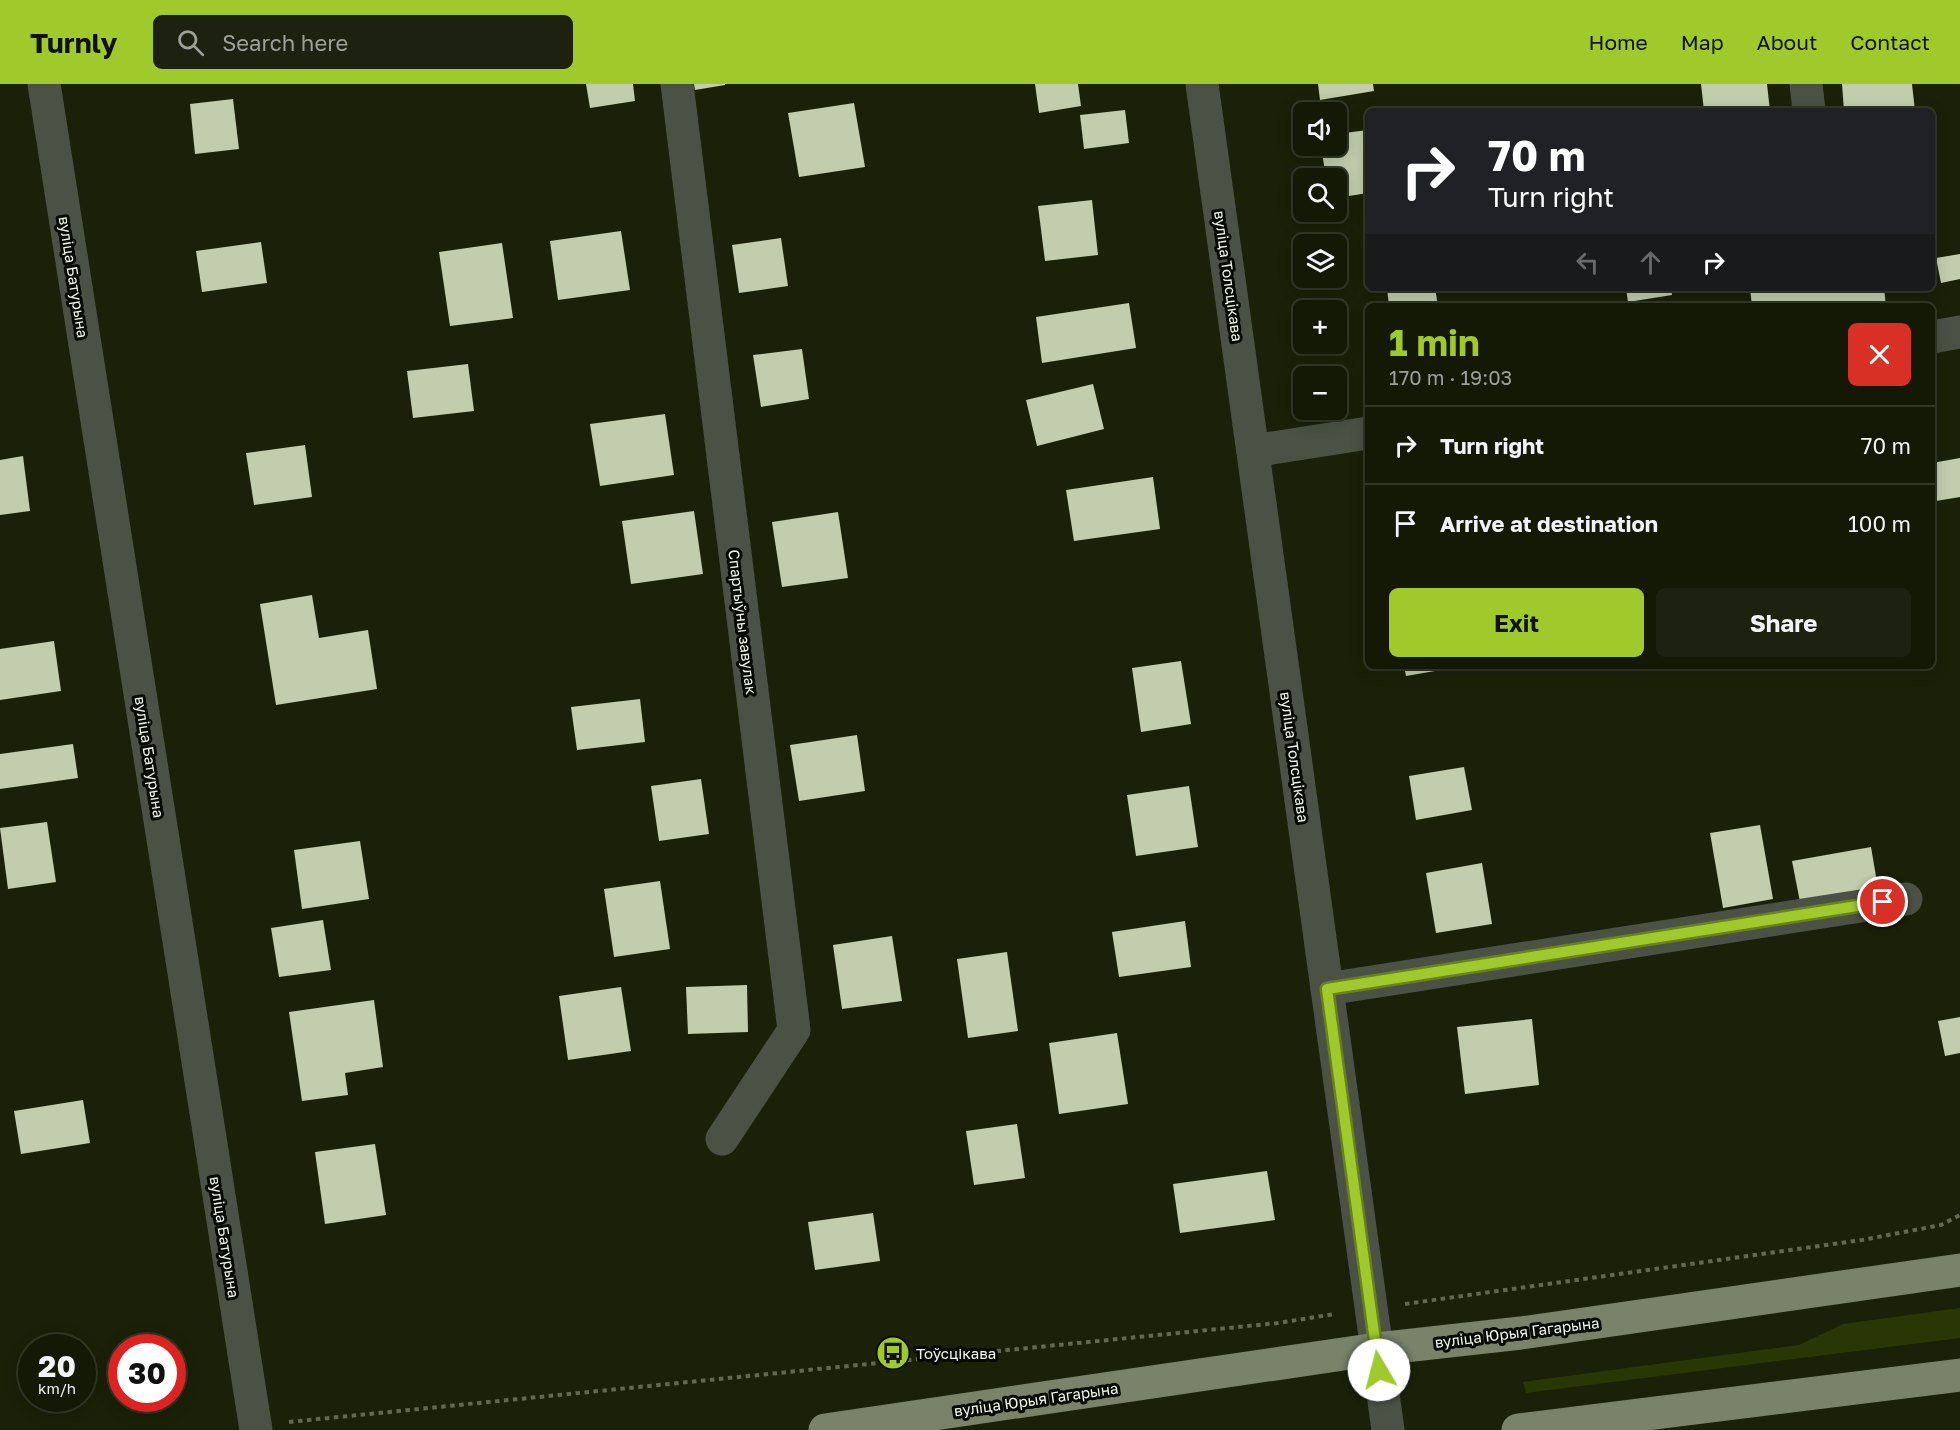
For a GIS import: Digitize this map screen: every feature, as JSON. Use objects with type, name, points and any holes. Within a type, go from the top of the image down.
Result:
[{"type":"main road","name":"вуліца Юрыя Гагарына","points":[[825,1430],[1377,1349],[1521,1333],[1960,1270]]},
{"type":"main road","points":[[1518,1430],[1956,1378]]},
{"type":"street","name":"вуліца Батурына","points":[[44,84],[256,1428]]},
{"type":"street","name":"Спартыўны завулак","points":[[677,84],[794,1030],[722,1139]]},
{"type":"street","name":"вуліца Толсцікава","points":[[1202,84],[1388,1430]]},
{"type":"street","points":[[1806,84],[1809,108]]},
{"type":"street","points":[[1935,336],[1960,332]]},
{"type":"street","points":[[1253,451],[1365,434]]},
{"type":"street","points":[[1327,989],[1906,898]]},
{"type":"path","points":[[256,1428],[1278,1323],[1862,1240],[1941,1225],[1960,1215]]},
{"type":"green space","points":[[1960,1308],[1960,1338],[1526,1393],[1523,1382],[1799,1345],[1843,1324]]},
{"type":"building","points":[[586,84],[633,84],[635,101],[590,108]]},
{"type":"building","points":[[694,84],[725,84],[725,85],[695,90]]},
{"type":"building","points":[[1035,84],[1078,84],[1081,106],[1039,113]]},
{"type":"building","points":[[1318,84],[1373,84],[1374,91],[1320,100]]},
{"type":"building","points":[[1701,84],[1767,84],[1770,108],[1704,108]]},
{"type":"building","points":[[1842,84],[1912,84],[1915,108],[1844,108]]},
{"type":"building","points":[[233,99],[239,149],[195,154],[190,104]]},
{"type":"building","points":[[854,103],[865,167],[799,177],[788,113]]},
{"type":"building","points":[[1125,110],[1129,143],[1084,149],[1080,115]]},
{"type":"building","points":[[1365,130],[1365,193],[1347,196],[1347,168],[1324,168],[1323,156],[1347,156],[1347,133]]},
{"type":"building","points":[[1092,200],[1098,255],[1045,261],[1038,206]]},
{"type":"building","points":[[621,231],[630,290],[558,300],[550,241]]},
{"type":"building","points":[[781,238],[788,286],[739,293],[732,245]]},
{"type":"building","points":[[261,242],[267,283],[202,292],[196,251]]},
{"type":"building","points":[[502,243],[513,318],[450,326],[439,252]]},
{"type":"building","points":[[1960,254],[1960,279],[1941,283],[1936,258]]},
{"type":"building","points":[[1387,291],[1436,291],[1438,303],[1389,303]]},
{"type":"building","points":[[1626,291],[1671,291],[1672,295],[1628,302]]},
{"type":"building","points":[[1750,291],[1884,291],[1886,303],[1752,303]]},
{"type":"building","points":[[1129,303],[1136,348],[1042,363],[1036,317]]},
{"type":"building","points":[[802,349],[809,399],[761,407],[753,355]]},
{"type":"building","points":[[468,364],[474,411],[413,418],[407,371]]},
{"type":"building","points":[[1093,384],[1104,429],[1037,446],[1026,400]]},
{"type":"building","points":[[665,414],[674,475],[600,486],[590,424]]},
{"type":"building","points":[[305,445],[312,497],[254,505],[246,453]]},
{"type":"building","points":[[23,456],[30,511],[0,515],[0,460]]},
{"type":"building","points":[[1960,458],[1960,497],[1936,501],[1935,462]]},
{"type":"building","points":[[1153,477],[1160,529],[1074,541],[1066,490]]},
{"type":"building","points":[[694,511],[703,574],[631,584],[622,521]]},
{"type":"building","points":[[838,512],[848,578],[782,587],[772,522]]},
{"type":"building","points":[[312,595],[319,638],[368,630],[377,689],[276,705],[260,604]]},
{"type":"building","points":[[54,641],[61,691],[0,700],[0,649]]},
{"type":"building","points":[[1181,661],[1191,724],[1141,732],[1132,668]]},
{"type":"building","points":[[1405,669],[1446,669],[1406,676]]},
{"type":"building","points":[[640,699],[645,742],[577,750],[571,707]]},
{"type":"building","points":[[857,735],[865,791],[799,801],[790,745]]},
{"type":"building","points":[[73,744],[78,778],[0,789],[0,754]]},
{"type":"building","points":[[1464,767],[1472,810],[1416,820],[1409,776]]},
{"type":"building","points":[[701,779],[709,834],[659,841],[651,786]]},
{"type":"building","points":[[1189,786],[1198,847],[1136,856],[1127,795]]},
{"type":"building","points":[[47,822],[56,882],[8,889],[0,828]]},
{"type":"building","points":[[1760,825],[1773,899],[1723,908],[1710,833]]},
{"type":"building","points":[[360,841],[369,899],[302,909],[294,850]]},
{"type":"building","points":[[1871,847],[1878,888],[1800,902],[1792,861]]},
{"type":"building","points":[[1482,863],[1492,924],[1436,933],[1426,873]]},
{"type":"building","points":[[660,881],[670,949],[614,957],[604,889]]},
{"type":"building","points":[[323,920],[331,970],[279,977],[271,928]]},
{"type":"building","points":[[1185,921],[1191,967],[1119,977],[1112,932]]},
{"type":"building","points":[[892,936],[902,1001],[842,1009],[833,945]]},
{"type":"building","points":[[1007,952],[1018,1031],[968,1038],[957,959]]},
{"type":"building","points":[[747,985],[748,1032],[688,1034],[686,987]]},
{"type":"building","points":[[621,987],[631,1051],[568,1060],[559,996]]},
{"type":"building","points":[[374,1000],[383,1067],[345,1073],[348,1095],[302,1101],[289,1012]]},
{"type":"building","points":[[1960,1017],[1960,1053],[1945,1056],[1938,1021]]},
{"type":"building","points":[[1532,1019],[1539,1085],[1465,1094],[1457,1027]]},
{"type":"building","points":[[1117,1033],[1128,1104],[1059,1114],[1049,1043]]},
{"type":"building","points":[[83,1100],[90,1143],[21,1154],[14,1111]]},
{"type":"building","points":[[1017,1124],[1025,1178],[974,1185],[966,1131]]},
{"type":"building","points":[[375,1144],[386,1215],[325,1224],[315,1152]]},
{"type":"building","points":[[1267,1171],[1275,1220],[1180,1233],[1173,1184]]},
{"type":"building","points":[[873,1213],[880,1261],[815,1270],[808,1222]]},
{"type":"place","name":"Тоўсцікава","points":[[893,1353]]},
{"type":"route","points":[[1379,1370],[1327,989],[1883,902]]}]
